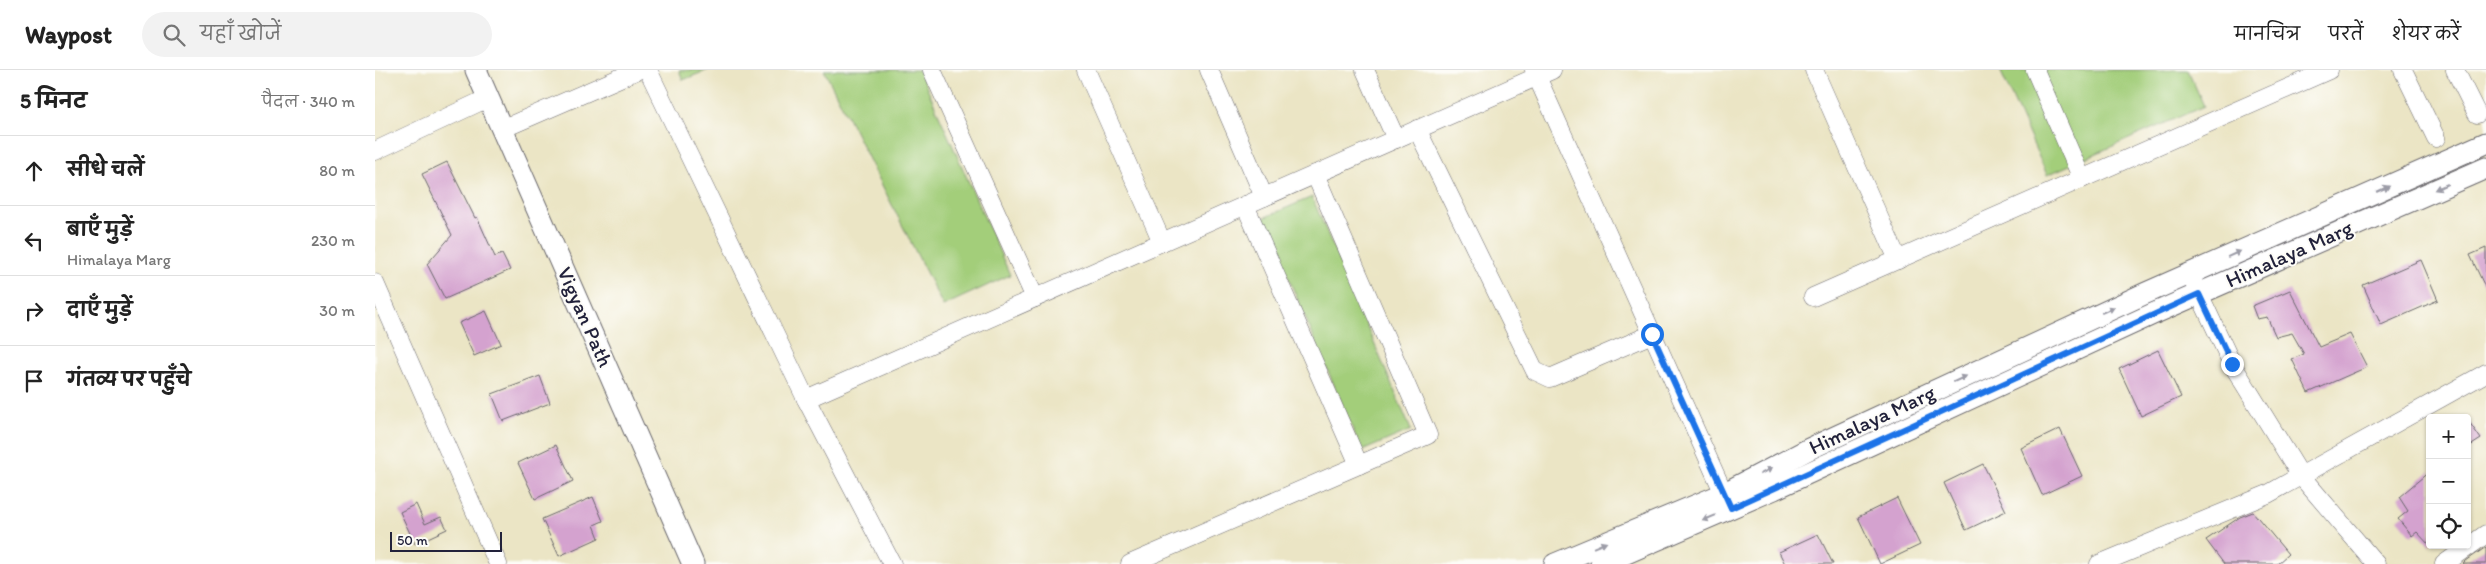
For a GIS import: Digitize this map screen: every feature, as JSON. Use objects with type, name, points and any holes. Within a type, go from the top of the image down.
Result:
[{"type":"main road","name":"Vigyan Path","points":[[476,70],[693,564]]},
{"type":"main road","name":"Himalaya Marg","points":[[1555,564],[1727,501],[1809,449],[2189,274],[2486,143]]},
{"type":"main road","name":"Himalaya Marg","points":[[1601,564],[1727,501],[2486,168]]},
{"type":"street","points":[[502,129],[638,70]]},
{"type":"street","points":[[648,70],[806,399],[892,564]]},
{"type":"street","points":[[932,70],[1035,298]]},
{"type":"street","points":[[1085,70],[1161,242]]},
{"type":"street","points":[[1209,70],[1264,197]]},
{"type":"street","points":[[1365,70],[1396,139]]},
{"type":"street","points":[[1814,70],[1898,260]]},
{"type":"street","points":[[2035,70],[2082,179]]},
{"type":"street","points":[[1813,297],[2327,70]]},
{"type":"street","points":[[2403,70],[2436,138]]},
{"type":"street","points":[[2455,70],[2477,114]]},
{"type":"street","points":[[806,399],[1396,139],[1541,72],[1652,334],[1727,501]]},
{"type":"street","points":[[375,151],[488,98]]},
{"type":"street","points":[[1417,129],[1535,371],[1550,378],[1652,334]]},
{"type":"street","points":[[1130,564],[1428,435],[1315,174]]},
{"type":"street","points":[[1245,205],[1359,465]]},
{"type":"street","points":[[2189,274],[2232,364],[2301,476],[2376,564]]},
{"type":"street","points":[[375,284],[498,564]]},
{"type":"street","points":[[2099,564],[2269,494],[2486,373]]},
{"type":"street","points":[[2444,564],[2486,534]]},
{"type":"green space","points":[[679,70],[708,70],[683,80]]},
{"type":"green space","points":[[824,70],[919,70],[1010,275],[943,306]]},
{"type":"green space","points":[[2000,70],[2188,70],[2204,106],[2047,175]]},
{"type":"green space","points":[[1312,197],[1411,430],[1362,451],[1263,218]]},
{"type":"building","points":[[447,162],[475,218],[477,217],[495,257],[502,254],[510,270],[445,299],[427,264],[452,235],[422,174]]},
{"type":"building","points":[[2486,248],[2486,289],[2470,255]]},
{"type":"building","points":[[2421,260],[2438,300],[2381,325],[2363,285]]},
{"type":"building","points":[[2290,290],[2319,347],[2350,334],[2367,367],[2308,393],[2292,359],[2304,354],[2292,333],[2276,337],[2267,317],[2257,319],[2252,306]]},
{"type":"building","points":[[486,311],[501,344],[474,356],[459,323]]},
{"type":"building","points":[[2158,350],[2181,397],[2141,416],[2119,369]]},
{"type":"building","points":[[540,376],[550,403],[503,421],[492,394]]},
{"type":"building","points":[[2471,425],[2481,439],[2471,445]]},
{"type":"building","points":[[2060,429],[2082,476],[2042,495],[2021,448]]},
{"type":"building","points":[[556,445],[573,481],[535,499],[518,463]]},
{"type":"building","points":[[1983,464],[2006,511],[1966,530],[1944,483]]},
{"type":"building","points":[[2426,474],[2426,542],[2417,532],[2412,536],[2398,519],[2408,511],[2399,497]]},
{"type":"building","points":[[593,497],[603,521],[594,525],[599,538],[559,556],[542,519]]},
{"type":"building","points":[[1897,498],[1920,545],[1880,564],[1858,517]]},
{"type":"building","points":[[416,504],[425,524],[441,517],[447,529],[415,544],[400,512]]},
{"type":"building","points":[[2253,512],[2288,554],[2277,564],[2224,564],[2206,540],[2240,517]]},
{"type":"building","points":[[1818,534],[1833,564],[1785,564],[1779,552]]},
{"type":"building","points":[[2486,547],[2486,564],[2463,564],[2466,561]]},
{"type":"route","points":[[1652,334],[1731,508],[2199,294],[2232,364]]}]
